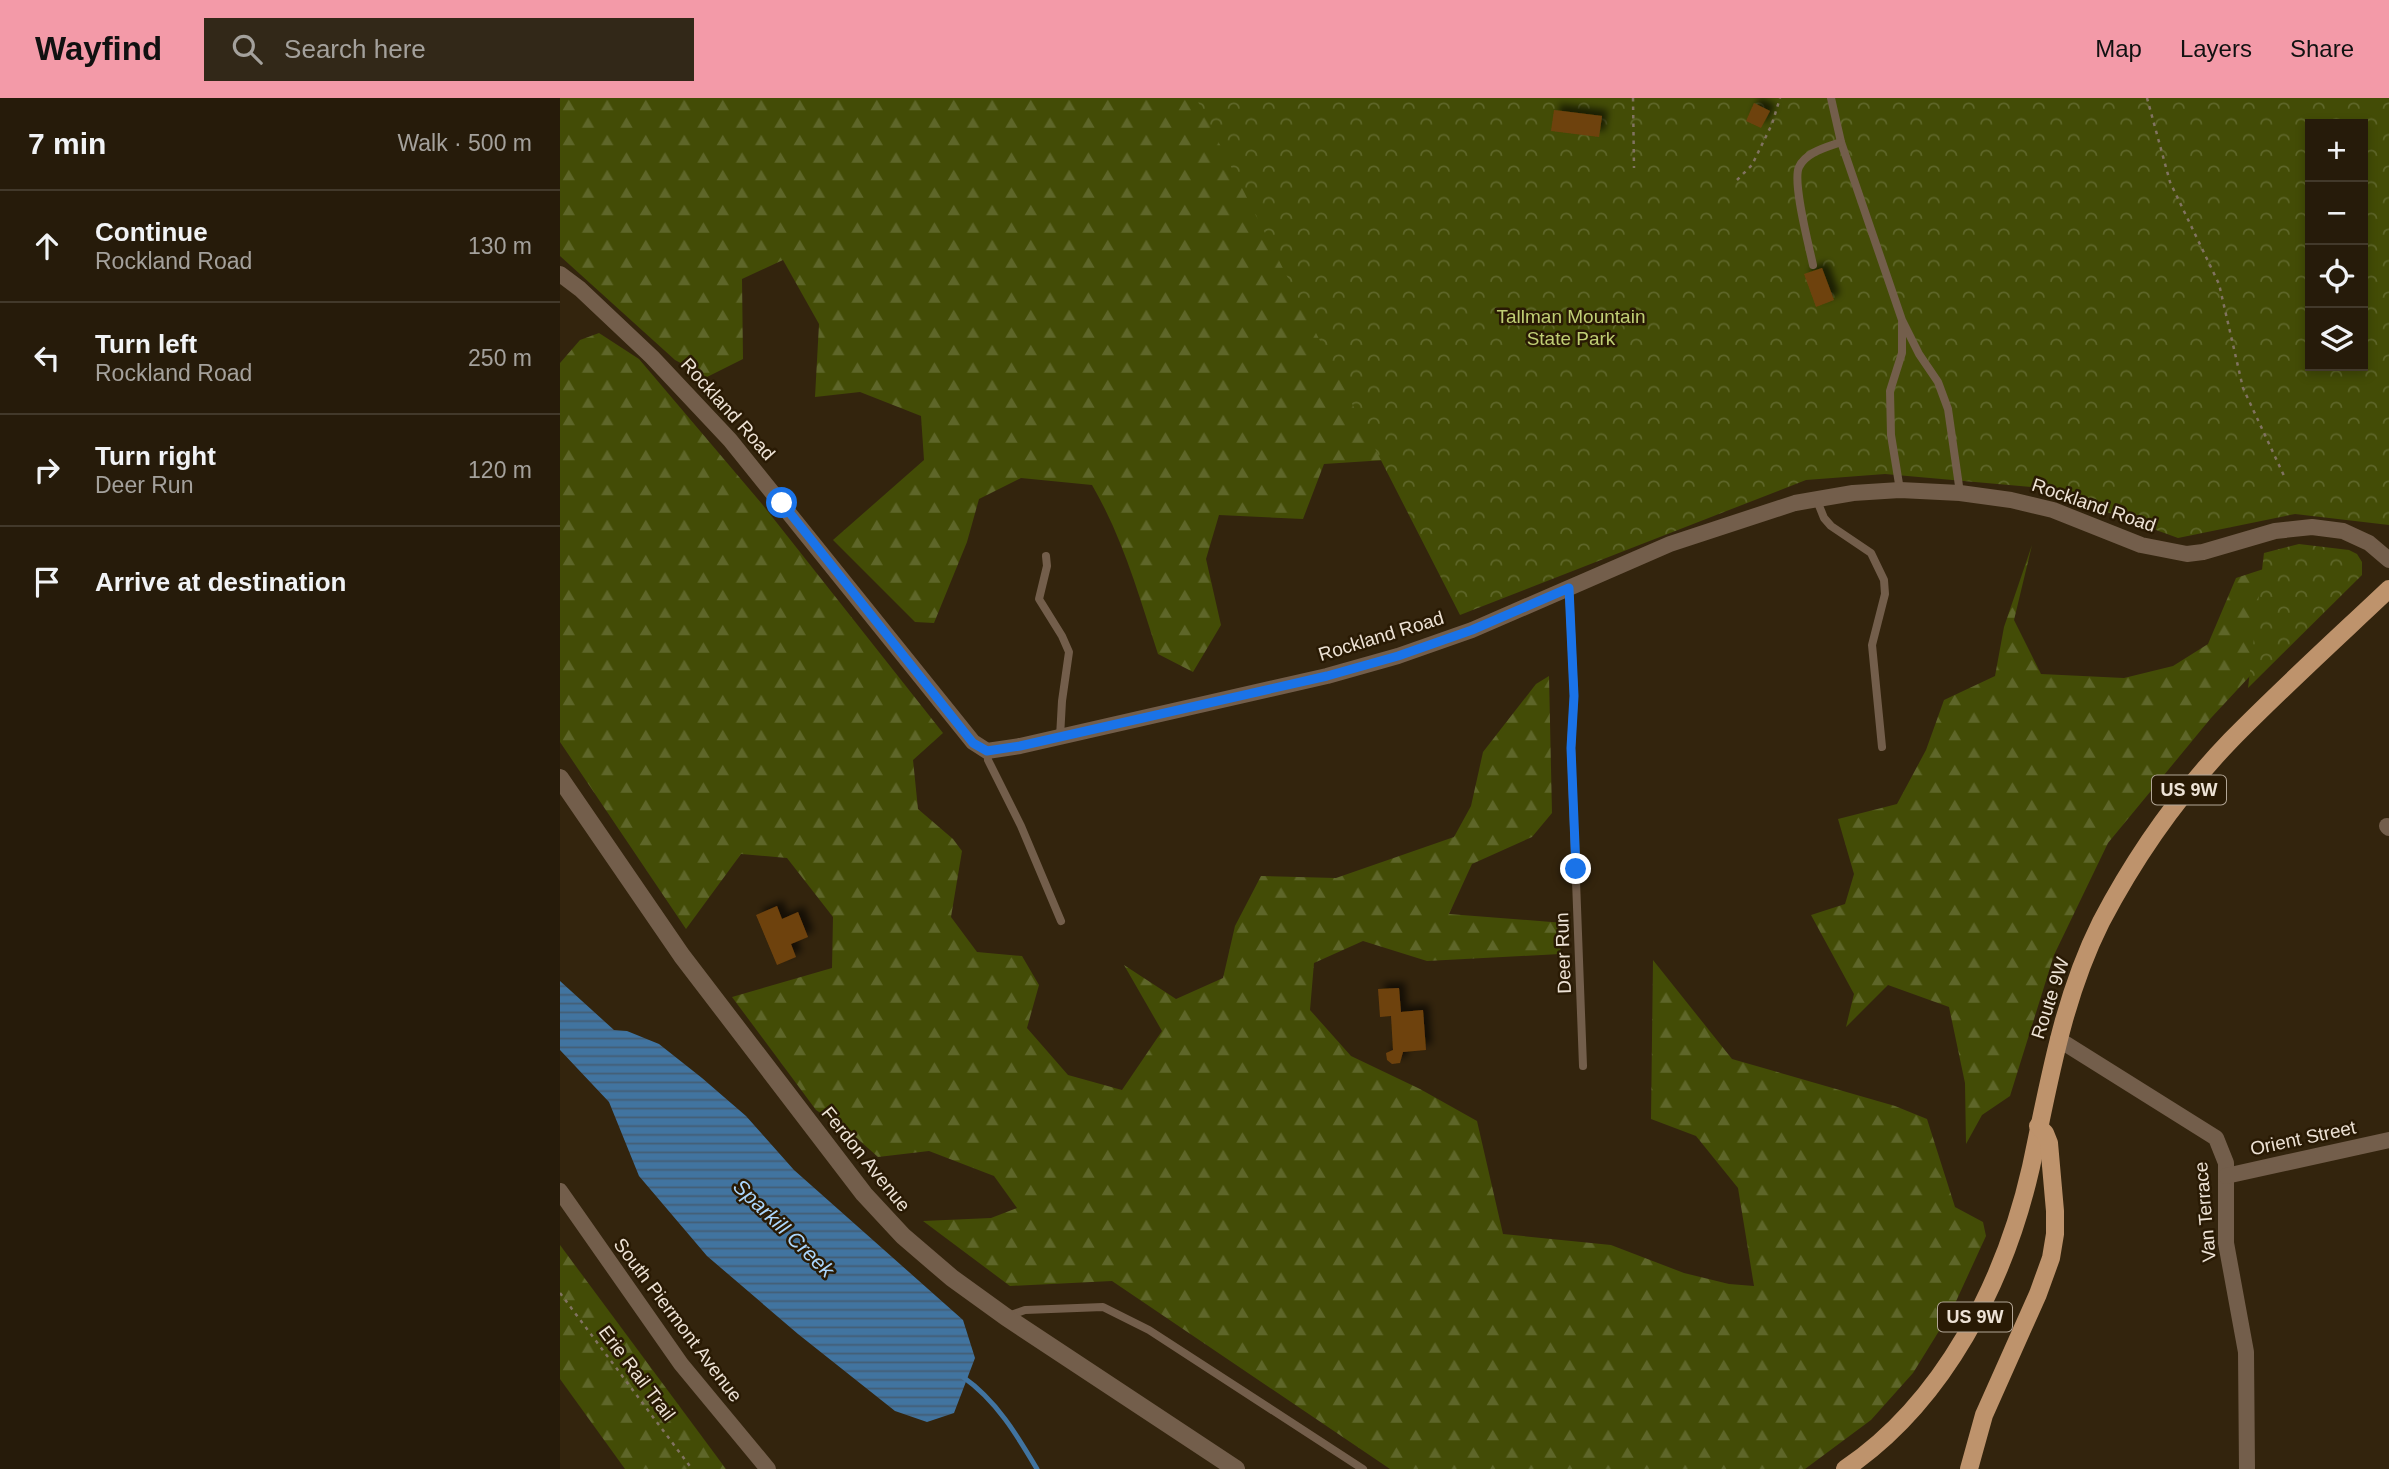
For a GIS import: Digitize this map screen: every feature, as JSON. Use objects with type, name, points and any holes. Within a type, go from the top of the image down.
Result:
[{"type":"main road","name":"Route 9W","points":[[1845,1469],[1881,1441],[1930,1388],[1962,1339],[1992,1283],[2031,1167],[2058,1039],[2076,979],[2097,931],[2133,868],[2169,815],[2230,741],[2389,589]]},
{"type":"main road","points":[[1969,1469],[1984,1415],[2038,1294],[2053,1246],[2055,1211],[2049,1143],[2038,1126]]},
{"type":"street","name":"Rockland Road","points":[[560,274],[580,289],[652,357],[730,440],[973,743],[987,751],[1327,676],[1398,656],[1472,630],[1670,544],[1816,498],[1900,490],[1960,493],[2011,500],[2053,510],[2141,545],[2187,554],[2203,552],[2275,531],[2312,527],[2343,531],[2369,543],[2389,560]]},
{"type":"street","name":"Ferdon Avenue","points":[[560,778],[682,956],[864,1194],[923,1255],[1006,1317],[1236,1469]]},
{"type":"street","name":"Van Terrace","points":[[2058,1039],[2216,1138],[2226,1163],[2226,1243],[2246,1352],[2247,1469]]},
{"type":"street","name":"Orient Street","points":[[2226,1176],[2389,1140]]},
{"type":"street","name":"South Piermont Avenue","points":[[560,1191],[681,1364],[768,1469]]},
{"type":"lane","points":[[1831,98],[1841,142],[1902,320],[1919,354],[1938,382],[1948,409],[1960,493]]},
{"type":"lane","points":[[1813,265],[1797,182],[1799,167],[1810,154],[1841,142]]},
{"type":"lane","points":[[1900,490],[1891,435],[1890,391],[1902,353],[1902,320]]},
{"type":"lane","points":[[1816,498],[1824,518],[1831,526],[1871,553],[1884,580],[1885,594],[1872,645],[1882,747]]},
{"type":"lane","points":[[1046,556],[1047,566],[1039,599],[1069,652],[1060,737]]},
{"type":"lane","name":"Deer Run","points":[[1569,588],[1574,696],[1571,748],[1583,1066]]},
{"type":"lane","points":[[987,751],[988,760],[1021,825],[1061,921]]},
{"type":"lane","points":[[1006,1317],[1034,1309],[1103,1307],[1149,1330],[1363,1469]]},
{"type":"path","points":[[1633,98],[1634,168]]},
{"type":"path","points":[[1737,180],[1752,165],[1772,124],[1780,98]]},
{"type":"path","points":[[2147,98],[2171,182],[2219,284],[2243,388],[2285,478]]},
{"type":"path","name":"Erie Rail Trail","points":[[560,1293],[692,1469]]},
{"type":"green space","points":[[560,98],[1522,98],[1401,459],[1324,464],[1303,519],[1219,515],[1206,559],[1221,625],[1193,672],[1158,654],[1121,546],[1092,485],[1021,478],[979,499],[967,542],[934,623],[915,622],[833,540],[924,460],[921,416],[860,392],[815,397],[819,324],[783,260],[742,279],[743,359],[707,377],[675,360],[560,256]]},
{"type":"green space","name":"Tallman Mountain State Park","points":[[1196,98],[2389,98],[2389,525],[2295,514],[2178,538],[2041,488],[1885,474],[1806,480],[1460,615]]},
{"type":"green space","points":[[599,333],[639,359],[762,504],[943,733],[913,760],[918,809],[953,839],[962,851],[951,917],[977,952],[1022,956],[1039,985],[1027,1028],[1068,1075],[1122,1090],[1162,1031],[1124,965],[1176,999],[1223,978],[1235,926],[1261,876],[1336,878],[1454,837],[1471,806],[1483,752],[1536,684],[1549,676],[1552,813],[1532,837],[1472,864],[1449,914],[1564,923],[1560,954],[1427,961],[1363,941],[1314,963],[1310,1010],[1351,1056],[1420,1089],[1477,1121],[1503,1234],[1611,1245],[1684,1273],[1729,1284],[1754,1286],[1738,1188],[1696,1136],[1651,1119],[1653,960],[1732,1059],[1895,1106],[1927,1119],[1955,1207],[1983,1222],[1986,1236],[1952,1310],[1913,1373],[1871,1420],[1805,1469],[1390,1469],[1112,1281],[1010,1286],[923,1221],[991,1218],[1017,1208],[994,1176],[929,1151],[878,1157],[851,1133],[816,1110],[732,997],[832,968],[833,917],[787,858],[741,854],[686,929],[560,742],[560,363],[580,340]]},
{"type":"green space","points":[[2299,544],[2349,550],[2357,554],[2362,562],[2362,575],[2248,688],[2264,553]]},
{"type":"green space","points":[[2032,545],[2014,620],[2041,674],[2124,678],[2173,666],[2208,644],[2236,578],[2297,558],[2339,580],[2211,718],[2108,843],[2054,955],[2010,1096],[1982,1115],[1966,1144],[1965,1083],[1949,1007],[1888,985],[1846,1027],[1854,994],[1811,915],[1845,904],[1854,874],[1838,819],[1897,804],[1926,750],[1944,700],[1995,676],[2004,627]]},
{"type":"green space","points":[[560,1245],[726,1469],[625,1469],[560,1379]]},
{"type":"water","points":[[560,981],[614,1030],[627,1031],[659,1044],[702,1078],[746,1116],[794,1170],[963,1320],[975,1358],[954,1413],[927,1422],[895,1411],[798,1334],[707,1256],[639,1176],[609,1102],[560,1050]]},
{"type":"building","points":[[1754,103],[1770,111],[1761,128],[1746,121]]},
{"type":"building","points":[[1554,110],[1602,116],[1599,137],[1551,131]]},
{"type":"building","points":[[1822,268],[1834,300],[1816,307],[1804,274]]},
{"type":"building","points":[[777,906],[782,919],[798,912],[808,937],[791,944],[796,957],[777,965],[756,915]]},
{"type":"building","points":[[1399,988],[1401,1012],[1423,1010],[1426,1050],[1403,1052],[1400,1063],[1392,1064],[1387,1060],[1386,1053],[1393,1050],[1391,1016],[1380,1017],[1378,989]]},
{"type":"waterway","name":"Sparkill Creek","points":[[963,1377],[996,1407],[1037,1469]]},
{"type":"route","points":[[782,503],[973,743],[987,751],[1020,746],[1327,676],[1398,656],[1472,630],[1569,588],[1574,696],[1571,748],[1576,869]]}]
